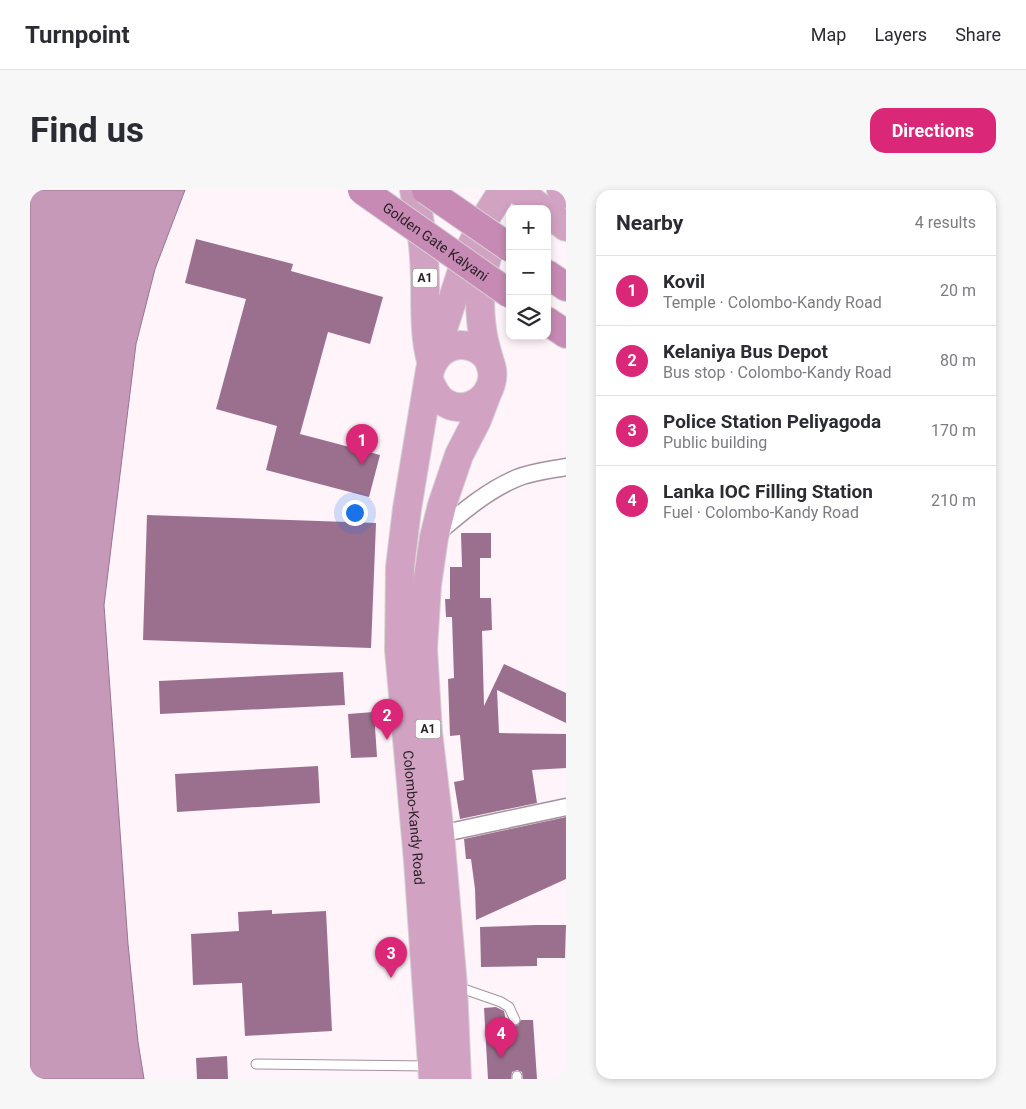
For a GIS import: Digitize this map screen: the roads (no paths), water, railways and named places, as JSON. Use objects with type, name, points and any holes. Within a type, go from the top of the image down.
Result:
[{"type":"highway","name":"Golden Gate Kalyani","points":[[362,190],[506,291]]},
{"type":"highway","name":"Colombo-Kandy Road","points":[[414,190],[422,239],[426,294],[424,318],[430,373],[401,558],[399,650],[417,851],[445,1069]]},
{"type":"highway","points":[[426,190],[506,245]]},
{"type":"highway","points":[[430,373],[467,255],[483,222],[503,190]]},
{"type":"highway","points":[[518,190],[537,205]]},
{"type":"highway","points":[[513,205],[523,190]]},
{"type":"highway","points":[[561,190],[566,194]]},
{"type":"highway","points":[[490,380],[482,323],[480,288],[487,256],[506,214]]},
{"type":"highway","points":[[551,215],[566,227]]},
{"type":"highway","points":[[551,277],[566,287]]},
{"type":"highway","points":[[551,324],[566,334]]},
{"type":"highway","points":[[454,345],[466,345],[473,347],[483,354],[490,364],[490,380],[482,398],[474,404],[458,407],[448,404],[433,390],[430,373],[434,360],[443,350],[454,345]]},
{"type":"highway","name":"Colombo-Kandy Road","points":[[445,1069],[453,986],[440,834],[428,732],[423,649],[427,585],[434,536],[450,479],[490,380]]},
{"type":"street","points":[[434,536],[466,509],[517,478],[566,467]]},
{"type":"street","points":[[440,834],[566,808]]},
{"type":"lane","points":[[453,986],[501,1002],[509,1007],[515,1020]]},
{"type":"lane","points":[[256,1064],[445,1069]]},
{"type":"place","name":"Kovil","points":[[362,465]]},
{"type":"place","name":"Kelaniya Bus Depot","points":[[387,740]]},
{"type":"place","name":"Police Station Peliyagoda","points":[[391,978]]},
{"type":"place","name":"Lanka IOC Filling Station","points":[[501,1058]]}]
